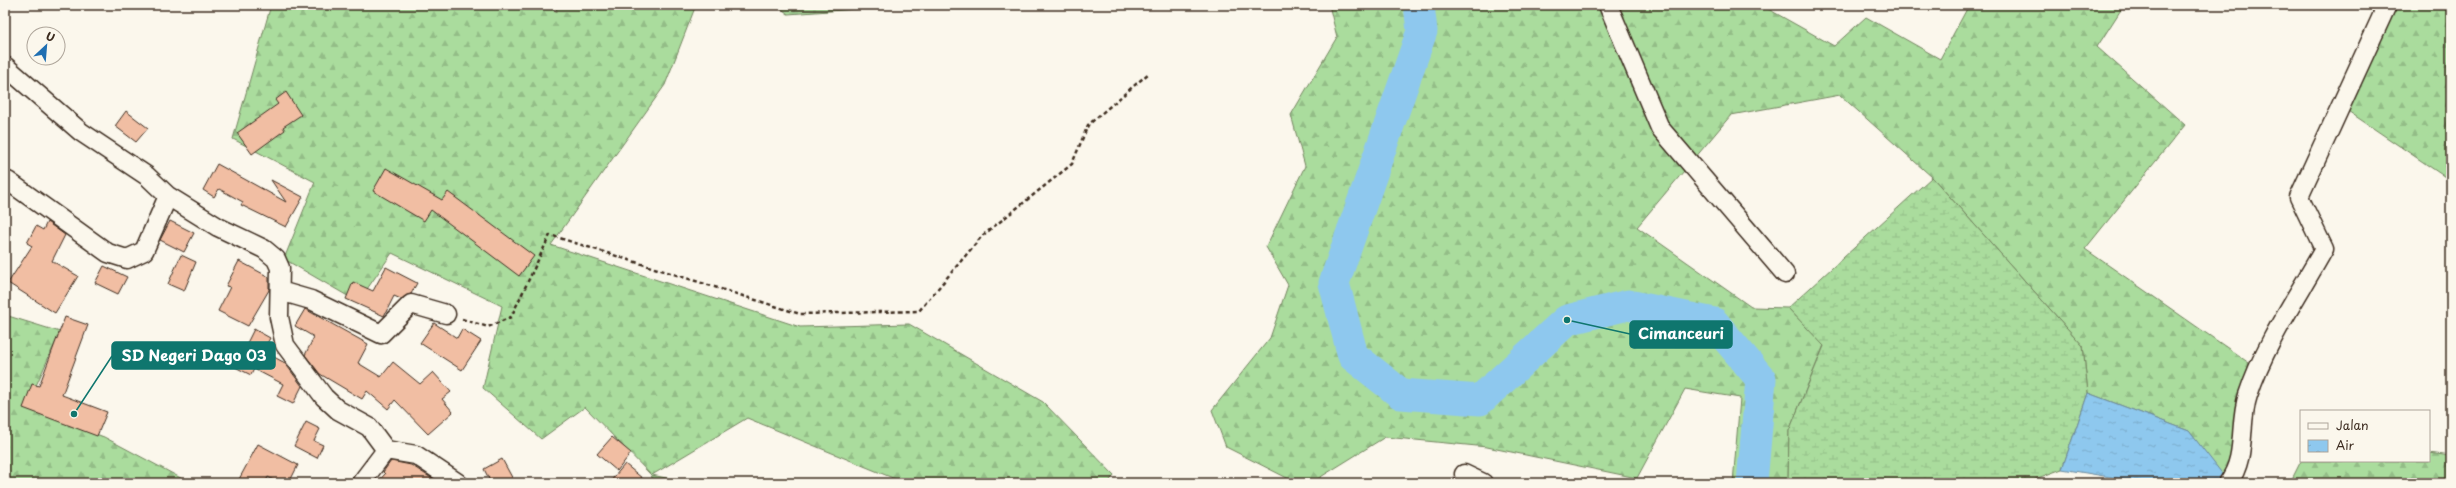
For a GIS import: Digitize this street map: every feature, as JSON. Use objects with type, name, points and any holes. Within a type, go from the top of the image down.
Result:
[{"type":"street","points":[[1608,5],[1660,128],[1785,274]]},
{"type":"street","points":[[2228,483],[2234,475],[2241,457],[2247,396],[2268,348],[2324,249],[2299,197],[2387,5]]},
{"type":"street","points":[[5,66],[81,132],[147,176],[168,196],[218,227],[264,249],[276,259],[280,268],[279,317],[285,345],[295,362],[324,397],[338,410],[369,427],[386,450],[416,455],[458,483]]},
{"type":"street","points":[[8,181],[108,253],[127,259],[144,251],[168,196]]},
{"type":"street","points":[[280,291],[311,300],[381,334],[411,304],[446,314]]},
{"type":"street","points":[[361,483],[386,450]]},
{"type":"street","points":[[1464,474],[1483,483]]},
{"type":"path","points":[[446,314],[488,328],[511,317],[550,235],[800,314],[919,311],[982,236],[1072,164],[1088,125],[1150,73]]},
{"type":"green space","points":[[271,5],[548,5],[557,12],[556,5],[696,5],[665,85],[551,245],[800,327],[909,324],[1043,402],[1114,475],[1108,483],[905,483],[747,418],[652,475],[689,483],[654,483],[651,475],[585,407],[541,439],[483,388],[502,306],[392,253],[358,302],[284,259],[315,182],[233,139]]},
{"type":"green space","points":[[777,5],[865,5],[857,9],[788,14]]},
{"type":"green space","points":[[1329,5],[1761,5],[1834,46],[1866,17],[1940,59],[1969,5],[2124,5],[2097,47],[2185,125],[2085,249],[2249,363],[2228,480],[2241,483],[2227,483],[2189,431],[2088,393],[2083,346],[1932,177],[1840,95],[1731,115],[1637,227],[1751,307],[1788,308],[1824,345],[1789,431],[1788,483],[1733,483],[1740,398],[1685,389],[1637,478],[1487,447],[1385,437],[1311,483],[1297,483],[1226,447],[1212,410],[1270,338],[1288,285],[1266,247],[1305,166],[1291,115],[1337,37]]},
{"type":"green space","points":[[2384,5],[2451,5],[2451,181],[2339,105]]},
{"type":"green space","points":[[1932,177],[2083,346],[2088,393],[2062,469],[2035,479],[2032,483],[1788,483],[1789,431],[1824,346],[1788,308]]},
{"type":"green space","points":[[5,315],[60,332],[26,408],[104,437],[190,483],[5,483]]},
{"type":"green space","points":[[2430,453],[2451,456],[2451,483],[2290,483],[2300,462],[2430,462]]},
{"type":"water","points":[[2088,393],[2189,431],[2228,481],[2227,483],[2127,483],[2122,479],[2062,469]]},
{"type":"building","points":[[286,92],[301,115],[283,127],[285,130],[252,154],[237,133],[278,104],[275,100]]},
{"type":"building","points":[[126,111],[148,128],[136,142],[115,126]]},
{"type":"building","points":[[217,164],[286,202],[271,180],[303,197],[286,227],[241,205],[243,202],[219,189],[214,197],[203,190]]},
{"type":"building","points":[[386,168],[442,200],[448,192],[534,256],[519,276],[431,210],[424,221],[373,191]]},
{"type":"building","points":[[170,221],[194,233],[184,252],[160,240]]},
{"type":"building","points":[[47,222],[65,235],[52,261],[78,276],[55,313],[8,283],[32,246],[27,243],[36,226],[43,230]]},
{"type":"building","points":[[181,255],[196,262],[184,291],[168,284]]},
{"type":"building","points":[[239,261],[269,277],[269,290],[248,326],[218,311],[230,287],[226,286]]},
{"type":"building","points":[[104,266],[127,277],[118,294],[95,283]]},
{"type":"building","points":[[386,267],[417,283],[411,294],[401,299],[394,296],[384,316],[346,299],[353,282],[373,291]]},
{"type":"building","points":[[305,309],[368,344],[358,363],[381,377],[393,362],[420,384],[433,372],[451,392],[442,399],[453,412],[428,434],[395,400],[388,409],[367,391],[362,399],[320,374],[305,355],[314,337],[295,326]]},
{"type":"building","points":[[65,317],[88,325],[62,395],[107,412],[97,436],[23,408],[32,384],[39,386]]},
{"type":"building","points":[[434,323],[457,338],[462,329],[481,341],[462,370],[420,343]]},
{"type":"building","points":[[254,329],[270,338],[263,351],[285,363],[302,386],[293,404],[277,396],[283,384],[254,369],[251,375],[235,367]]},
{"type":"building","points":[[306,422],[320,429],[314,441],[323,445],[317,458],[294,446]]},
{"type":"building","points":[[612,437],[631,453],[617,471],[597,454]]},
{"type":"building","points":[[258,444],[298,465],[289,483],[279,483],[268,477],[265,483],[237,483]]},
{"type":"building","points":[[502,459],[515,483],[491,483],[484,469]]},
{"type":"building","points":[[391,461],[411,465],[439,483],[377,483],[385,474],[383,472]]},
{"type":"building","points":[[625,464],[648,483],[609,483]]},
{"type":"waterway","points":[[1419,5],[1422,31],[1334,283],[1353,356],[1401,394],[1480,400],[1567,320],[1628,305],[1714,323],[1761,379],[1752,483]]},
{"type":"place","name":"Cimanceuri","points":[[1567,320]]},
{"type":"place","name":"SD Negeri Dago 03","points":[[74,414]]}]
